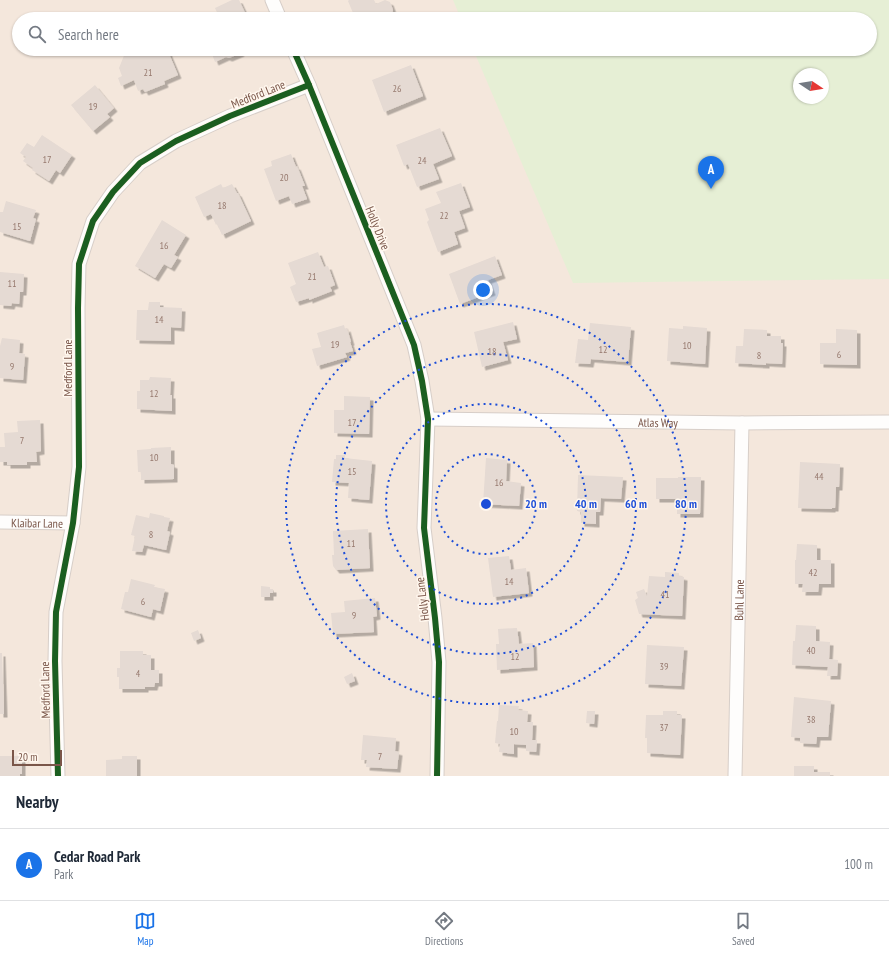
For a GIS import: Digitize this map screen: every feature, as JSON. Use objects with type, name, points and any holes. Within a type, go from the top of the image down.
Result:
[{"type":"street","points":[[272,0],[277,12]]},
{"type":"street","name":"Holly Drive","points":[[296,56],[414,345],[428,419]]},
{"type":"street","name":"Medford Lane","points":[[58,776],[55,661],[56,612],[73,523],[79,466],[79,264],[93,221],[113,192],[140,163],[176,141],[230,116],[309,85]]},
{"type":"street","name":"Atlas Way","points":[[428,419],[742,423],[889,422]]},
{"type":"street","name":"Holly Lane","points":[[428,419],[424,528],[439,662],[437,776]]},
{"type":"street","name":"Buhl Lane","points":[[735,776],[742,423]]},
{"type":"street","name":"Klaibar Lane","points":[[0,522],[73,523]]},
{"type":"shaded area","points":[[0,0],[889,0],[889,776],[0,776]]},
{"type":"green space","points":[[453,0],[889,0],[889,279],[573,283],[476,56],[877,56],[877,12],[458,12]]},
{"type":"building","points":[[232,0],[239,0],[245,12],[217,12],[215,8]]},
{"type":"building","points":[[374,0],[376,4],[385,0],[390,2],[393,10],[392,12],[353,12],[348,1]]},
{"type":"building","points":[[124,56],[170,56],[178,75],[164,81],[165,84],[145,92],[143,89],[138,91],[134,80],[121,86],[118,78],[122,76],[119,68]]},
{"type":"building","points":[[213,56],[234,56],[229,58],[226,57],[215,62]]},
{"type":"building","points":[[411,65],[423,96],[384,112],[372,80]]},
{"type":"building","points":[[95,85],[114,108],[107,114],[110,117],[93,131],[71,105]]},
{"type":"building","points":[[440,128],[452,156],[433,164],[439,179],[417,187],[408,164],[404,166],[396,145]]},
{"type":"building","points":[[42,135],[72,155],[60,173],[56,170],[49,181],[32,170],[33,168],[23,161],[26,157],[20,153],[27,143],[34,147]]},
{"type":"building","points":[[291,154],[305,186],[302,186],[307,199],[292,204],[289,196],[276,201],[264,169],[272,166],[271,161]]},
{"type":"building","points":[[461,183],[470,207],[459,211],[465,228],[454,232],[458,244],[438,252],[427,222],[429,220],[425,209],[441,203],[436,192]]},
{"type":"building","points":[[221,184],[223,188],[232,184],[238,193],[251,221],[222,235],[211,214],[204,217],[195,197]]},
{"type":"building","points":[[6,201],[36,210],[33,218],[36,219],[30,241],[0,232],[0,212],[3,212]]},
{"type":"building","points":[[162,220],[186,235],[174,255],[178,257],[171,268],[164,264],[155,278],[135,266]]},
{"type":"building","points":[[318,252],[324,267],[328,266],[335,285],[330,287],[332,291],[309,300],[309,298],[296,302],[290,287],[296,284],[288,263]]},
{"type":"building","points":[[495,256],[502,275],[488,280],[492,292],[460,304],[449,274]]},
{"type":"building","points":[[0,272],[24,274],[23,292],[20,292],[19,304],[12,303],[11,306],[0,305]]},
{"type":"building","points":[[149,302],[160,302],[160,307],[182,308],[181,328],[171,327],[171,341],[136,340],[137,310],[148,310]]},
{"type":"building","points":[[513,322],[517,339],[503,342],[508,360],[482,367],[474,332]]},
{"type":"building","points":[[590,323],[631,327],[628,362],[591,359],[590,364],[575,363],[578,339],[588,340]]},
{"type":"building","points":[[344,325],[345,329],[347,328],[353,351],[345,353],[347,357],[317,366],[312,349],[321,347],[317,333]]},
{"type":"building","points":[[683,326],[707,328],[705,364],[667,361],[669,328],[683,329]]},
{"type":"building","points":[[744,329],[767,330],[767,336],[781,336],[781,343],[783,343],[782,364],[766,363],[766,365],[735,363],[736,346],[743,346]]},
{"type":"building","points":[[836,329],[857,330],[857,365],[820,364],[820,343],[836,343]]},
{"type":"building","points":[[2,338],[20,340],[19,353],[25,354],[23,380],[0,378],[0,346]]},
{"type":"building","points":[[150,377],[171,378],[170,395],[172,395],[172,411],[137,409],[137,391],[140,391],[140,380],[149,380]]},
{"type":"building","points":[[344,396],[370,397],[369,434],[334,433],[334,410],[344,410]]},
{"type":"building","points":[[40,420],[41,451],[36,452],[37,462],[27,462],[27,465],[7,465],[7,462],[0,462],[0,447],[5,447],[4,433],[18,432],[17,421]]},
{"type":"building","points":[[171,447],[171,464],[174,465],[174,479],[141,480],[141,472],[138,472],[137,450]]},
{"type":"building","points":[[336,455],[345,455],[345,458],[372,461],[369,500],[348,498],[349,483],[332,482],[334,459],[336,459]]},
{"type":"building","points":[[486,458],[507,460],[506,481],[521,483],[519,506],[483,504]]},
{"type":"building","points":[[800,462],[840,464],[839,487],[836,487],[835,508],[798,508]]},
{"type":"building","points":[[578,475],[623,477],[621,499],[601,498],[600,512],[596,512],[596,524],[581,523],[581,512],[577,511]]},
{"type":"building","points":[[701,477],[700,514],[677,514],[677,499],[656,499],[656,478]]},
{"type":"building","points":[[150,513],[170,518],[167,531],[170,532],[166,550],[144,545],[142,552],[132,551],[135,536],[131,535],[136,515],[149,518]]},
{"type":"building","points":[[368,529],[370,568],[336,570],[333,566],[332,555],[334,555],[333,531]]},
{"type":"building","points":[[797,544],[817,545],[817,560],[831,560],[831,584],[819,584],[818,592],[802,592],[803,584],[795,584]]},
{"type":"building","points":[[509,556],[511,570],[526,568],[529,593],[493,597],[488,558]]},
{"type":"building","points":[[665,572],[679,573],[679,576],[684,577],[682,616],[639,614],[635,600],[638,598],[636,592],[644,589],[647,596],[649,576],[665,577]]},
{"type":"building","points":[[131,579],[165,589],[160,611],[153,609],[151,617],[121,609],[125,592],[128,592]]},
{"type":"building","points":[[261,586],[270,587],[270,589],[273,589],[273,593],[270,593],[270,597],[261,597]]},
{"type":"building","points":[[375,598],[377,616],[373,617],[374,632],[333,634],[331,613],[345,612],[344,601]]},
{"type":"building","points":[[796,625],[816,626],[816,641],[830,642],[829,659],[838,660],[837,676],[827,676],[828,667],[792,665],[793,641],[795,641]]},
{"type":"building","points":[[517,628],[519,644],[533,643],[534,667],[497,670],[496,644],[499,644],[498,629]]},
{"type":"building","points":[[198,630],[201,638],[194,641],[191,633]]},
{"type":"building","points":[[647,645],[684,647],[681,686],[645,684]]},
{"type":"building","points":[[120,651],[143,651],[143,655],[151,655],[151,670],[159,670],[159,683],[155,683],[154,687],[145,687],[145,689],[119,689],[117,668],[120,668]]},
{"type":"building","points":[[0,653],[2,653],[4,714],[0,714]]},
{"type":"building","points":[[352,673],[355,681],[347,684],[344,677]]},
{"type":"building","points":[[794,697],[831,701],[828,737],[817,737],[816,744],[800,743],[800,738],[791,737]]},
{"type":"building","points":[[499,705],[519,706],[518,710],[528,711],[527,722],[533,722],[532,740],[537,740],[536,752],[526,751],[526,745],[514,744],[514,754],[499,752],[500,744],[495,743]]},
{"type":"building","points":[[587,711],[595,711],[594,724],[586,723]]},
{"type":"building","points":[[663,711],[677,711],[677,715],[682,715],[680,755],[647,753],[647,738],[645,738],[646,715],[663,715]]},
{"type":"building","points":[[363,735],[396,738],[395,751],[399,752],[397,769],[366,767],[367,760],[361,760]]},
{"type":"building","points":[[0,756],[22,756],[22,774],[20,774],[20,776],[0,776]]},
{"type":"building","points":[[122,756],[137,756],[137,776],[106,776],[106,760],[122,759]]},
{"type":"building","points":[[794,766],[814,766],[814,772],[830,772],[830,776],[794,776]]},
{"type":"cycle path","points":[[296,56],[414,345],[422,381],[428,419],[424,528],[439,662],[437,776]]},
{"type":"cycle path","points":[[58,776],[55,661],[56,612],[73,523],[79,467],[79,264],[93,221],[113,192],[140,163],[176,141],[230,116],[309,85]]},
{"type":"place","name":"Cedar Road Park","points":[[711,189]]}]
